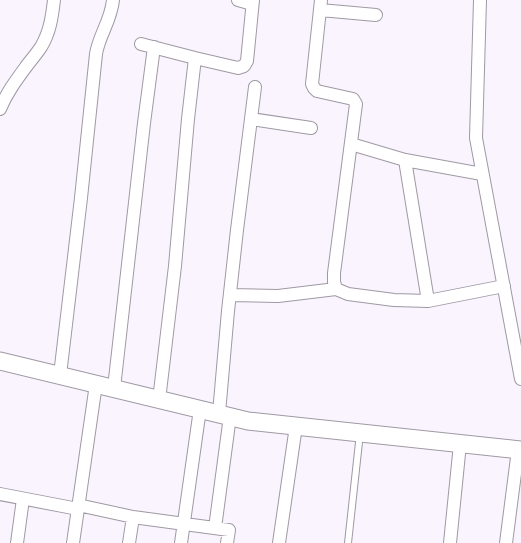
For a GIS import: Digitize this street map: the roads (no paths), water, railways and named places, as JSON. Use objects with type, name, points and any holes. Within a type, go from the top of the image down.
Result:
[{"type":"main road","points":[[0,361],[248,420],[519,450]]},
{"type":"street","points":[[0,109],[6,94],[40,48],[50,29],[54,0]]},
{"type":"street","points":[[60,375],[96,54],[99,40],[109,18],[113,0]]},
{"type":"street","points":[[141,44],[238,68],[244,66],[247,61],[253,2],[238,0]]},
{"type":"street","points":[[480,0],[476,138],[521,379]]},
{"type":"street","points":[[336,289],[334,273],[356,104],[353,99],[317,91],[312,84],[321,5],[376,15]]},
{"type":"street","points":[[114,388],[154,47]]},
{"type":"street","points":[[159,400],[175,266],[195,58]]},
{"type":"street","points":[[215,528],[224,415],[230,295],[255,87]]},
{"type":"street","points":[[251,119],[311,128]]},
{"type":"street","points":[[351,144],[405,160],[482,174]]},
{"type":"street","points":[[405,160],[428,301]]},
{"type":"street","points":[[230,295],[278,296],[336,289],[348,294],[394,300],[428,301],[504,286]]},
{"type":"street","points":[[73,543],[96,384]]},
{"type":"street","points":[[181,543],[200,409]]},
{"type":"street","points":[[279,543],[296,426]]},
{"type":"street","points":[[450,543],[460,444]]},
{"type":"street","points":[[506,543],[519,450]]},
{"type":"street","points":[[0,494],[133,517],[229,530],[227,543]]},
{"type":"street","points":[[17,543],[23,499]]},
{"type":"street","points":[[129,543],[133,517]]},
{"type":"lane","points":[[348,543],[360,433]]}]
